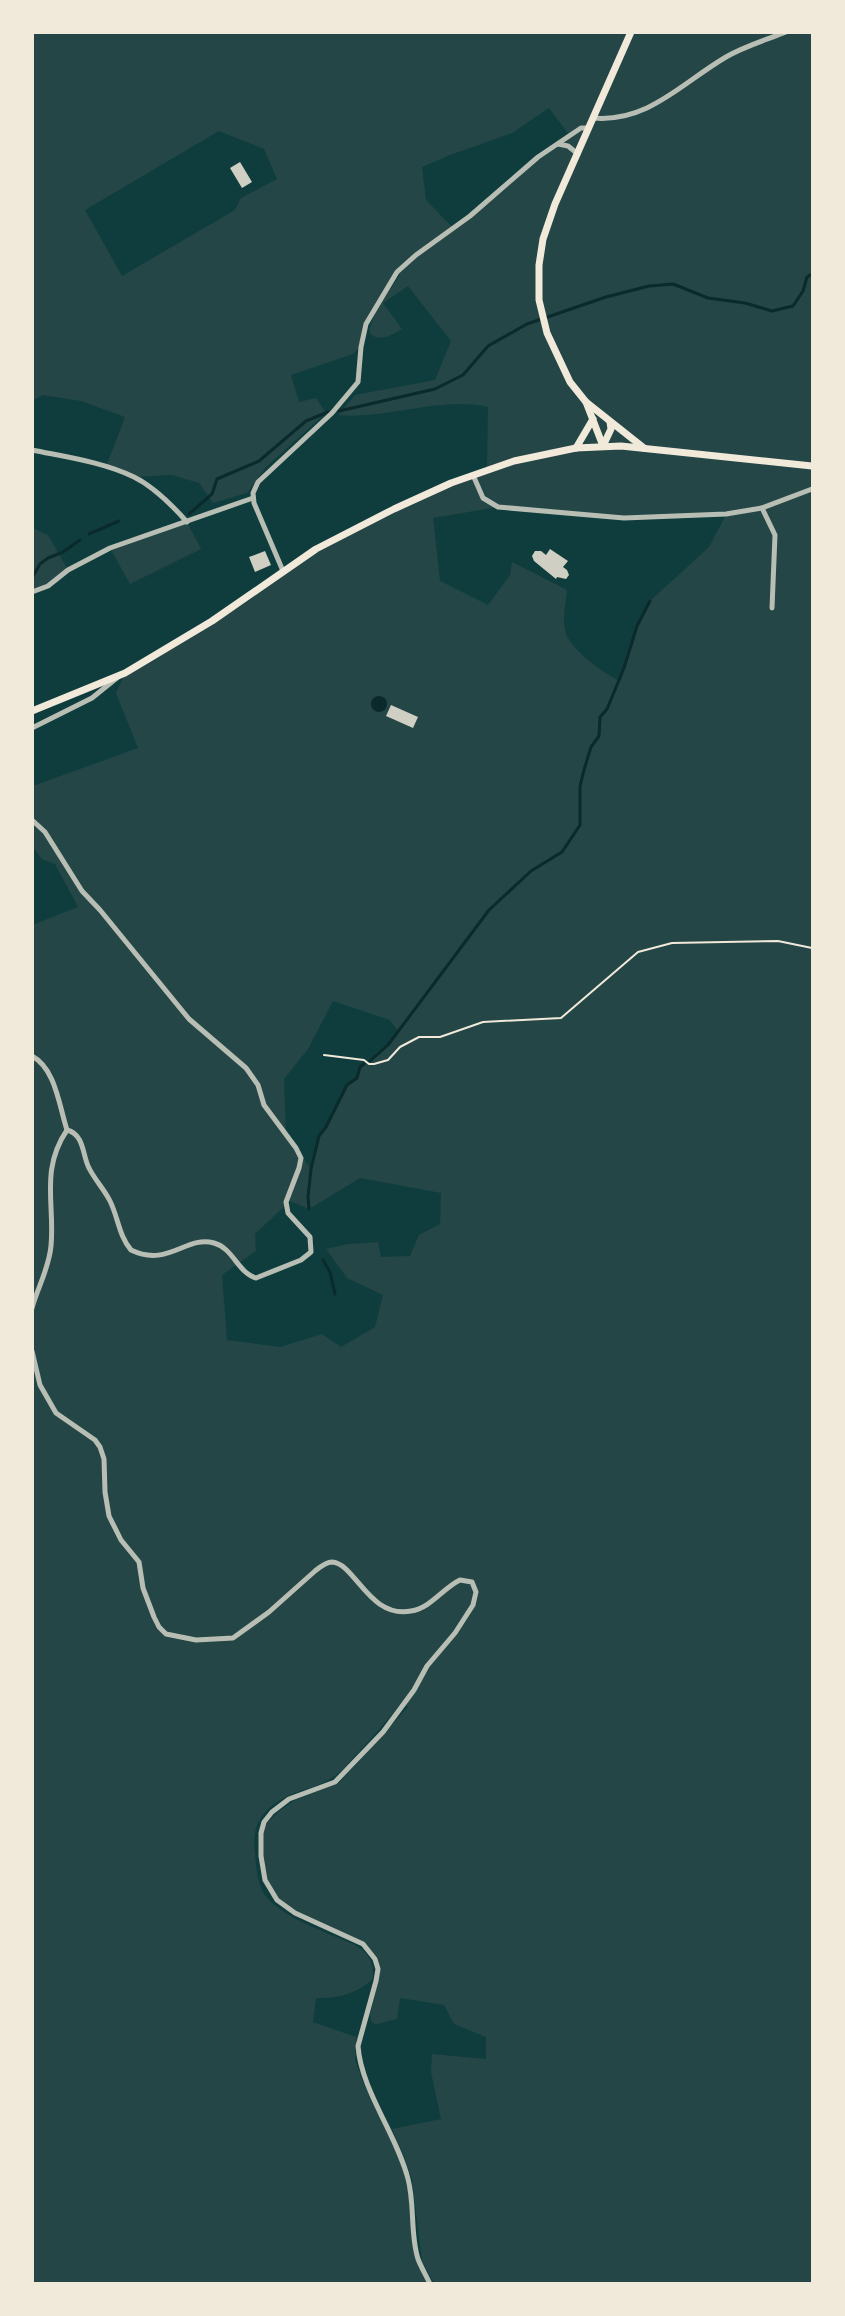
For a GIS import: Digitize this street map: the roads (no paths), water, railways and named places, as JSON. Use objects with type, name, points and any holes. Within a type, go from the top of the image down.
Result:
[{"type":"main road","points":[[631,32],[555,204],[543,239],[539,265],[539,300],[547,333],[570,382],[586,402],[644,448]]},
{"type":"main road","points":[[586,402],[604,446]]},
{"type":"main road","points":[[576,448],[593,419]]},
{"type":"main road","points":[[604,446],[612,429],[610,422]]},
{"type":"main road","points":[[32,712],[125,673],[212,621],[316,549],[394,509],[473,475],[538,454],[604,446],[644,448],[812,466]]},
{"type":"street","points":[[594,118],[616,118],[644,110],[666,99],[724,58],[743,48],[786,32]]},
{"type":"street","points":[[283,571],[253,498],[255,488],[268,471],[332,413],[358,382],[361,347],[366,324],[397,272],[416,255],[470,216],[538,156],[581,128],[589,128]]},
{"type":"street","points":[[558,144],[568,146],[578,154]]},
{"type":"street","points":[[32,450],[91,462],[134,477],[164,498],[187,522]]},
{"type":"street","points":[[473,475],[483,498],[498,507],[624,518],[726,514],[762,508],[812,488]]},
{"type":"street","points":[[32,592],[48,586],[68,570],[110,548],[187,522],[238,501],[253,498]]},
{"type":"street","points":[[762,508],[775,535],[772,608]]},
{"type":"street","points":[[32,728],[68,712],[92,698],[125,673]]},
{"type":"street","points":[[32,820],[45,832],[82,891],[100,910],[189,1019],[246,1068],[258,1085],[264,1105],[296,1148],[300,1158],[299,1168],[286,1202],[288,1213],[310,1237],[311,1252],[301,1260],[256,1278],[247,1273],[226,1248],[214,1243],[201,1241],[166,1255],[151,1256],[132,1250],[121,1233],[110,1200],[87,1164],[81,1142],[76,1135],[66,1130],[48,1070],[40,1060],[32,1056]]},
{"type":"street","points":[[32,1308],[50,1261],[52,1243],[49,1189],[51,1172],[60,1140],[66,1130]]},
{"type":"street","points":[[32,1351],[40,1385],[56,1413],[95,1440],[100,1447],[104,1459],[105,1492],[109,1516],[121,1540],[139,1562],[143,1588],[154,1617],[159,1627],[166,1634],[196,1640],[233,1638],[269,1612],[324,1564],[332,1562],[344,1568],[375,1601],[389,1609],[400,1612],[412,1611],[423,1607],[460,1580],[472,1582],[475,1587],[473,1605],[455,1633],[427,1666],[414,1690],[383,1732],[334,1782],[289,1799],[272,1812],[264,1822],[260,1842],[265,1880],[277,1900],[295,1913],[363,1944],[375,1959],[377,1975],[358,2046],[359,2055],[363,2071],[399,2150],[408,2178],[413,2201],[418,2260],[430,2284]]},
{"type":"waterway","points":[[339,411],[435,389],[463,375],[488,346],[527,324],[606,297],[649,286],[673,284],[708,298],[745,303],[772,311],[793,306],[803,291],[807,277],[812,274]]},
{"type":"waterway","points":[[189,514],[212,494],[217,479],[259,461],[306,421],[328,412]]},
{"type":"waterway","points":[[89,534],[119,521]]},
{"type":"waterway","points":[[32,578],[40,564],[48,558],[63,552],[80,540]]},
{"type":"waterway","points":[[370,1061],[388,1045],[489,910],[531,871],[562,852],[580,825],[580,786],[591,747],[599,736],[600,717],[607,709],[624,668],[637,626],[650,601]]},
{"type":"waterway","points":[[309,1209],[308,1197],[311,1169],[319,1136],[326,1127],[347,1085],[357,1078],[360,1067],[364,1064]]},
{"type":"waterway","points":[[323,1260],[330,1272],[335,1294]]}]
